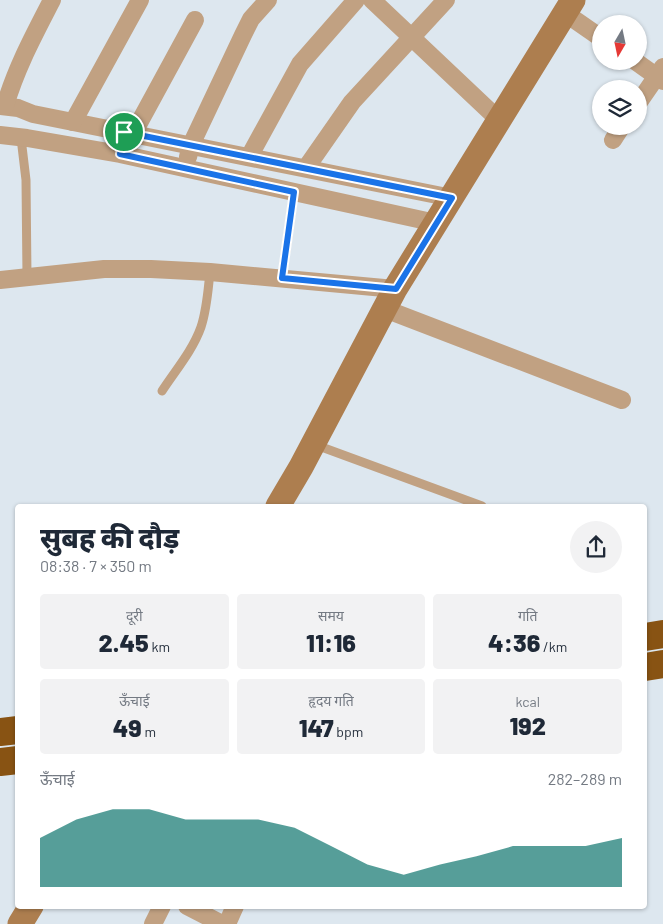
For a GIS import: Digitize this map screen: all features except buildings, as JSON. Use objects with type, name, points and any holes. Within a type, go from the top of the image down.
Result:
[{"type":"highway","points":[[647,637],[663,634]]},
{"type":"highway","points":[[647,666],[663,664]]},
{"type":"highway","points":[[0,732],[15,730]]},
{"type":"highway","points":[[0,762],[15,760]]},
{"type":"street","points":[[52,0],[21,61],[2,106],[33,114],[452,198]]},
{"type":"street","points":[[73,122],[140,0]]},
{"type":"street","points":[[186,168],[191,145],[243,34],[251,19],[268,0]]},
{"type":"street","points":[[249,157],[300,64],[356,0]]},
{"type":"street","points":[[372,0],[499,120]]},
{"type":"street","points":[[306,168],[352,102],[446,0]]},
{"type":"street","points":[[279,504],[314,444],[390,299],[569,7],[592,29]]},
{"type":"street","points":[[120,154],[128,133],[195,20]]},
{"type":"street","points":[[647,92],[661,75],[648,68]]},
{"type":"street","points":[[24,138],[33,114]]},
{"type":"street","points":[[0,135],[120,154],[436,223]]},
{"type":"street","points":[[0,280],[104,269],[151,268],[282,278],[390,299],[622,400]]},
{"type":"street","points":[[20,924],[29,909]]},
{"type":"street","points":[[153,924],[160,909]]},
{"type":"street","points":[[193,909],[222,924]]},
{"type":"street","points":[[227,924],[234,909]]},
{"type":"lane","points":[[24,138],[27,276]]},
{"type":"lane","points":[[282,278],[294,192]]},
{"type":"lane","points":[[162,391],[201,328],[206,311],[210,272]]},
{"type":"lane","points":[[314,444],[477,504]]},
{"type":"route","points":[[124,132],[452,198],[396,289],[282,278],[294,192],[120,154],[124,132]]}]
